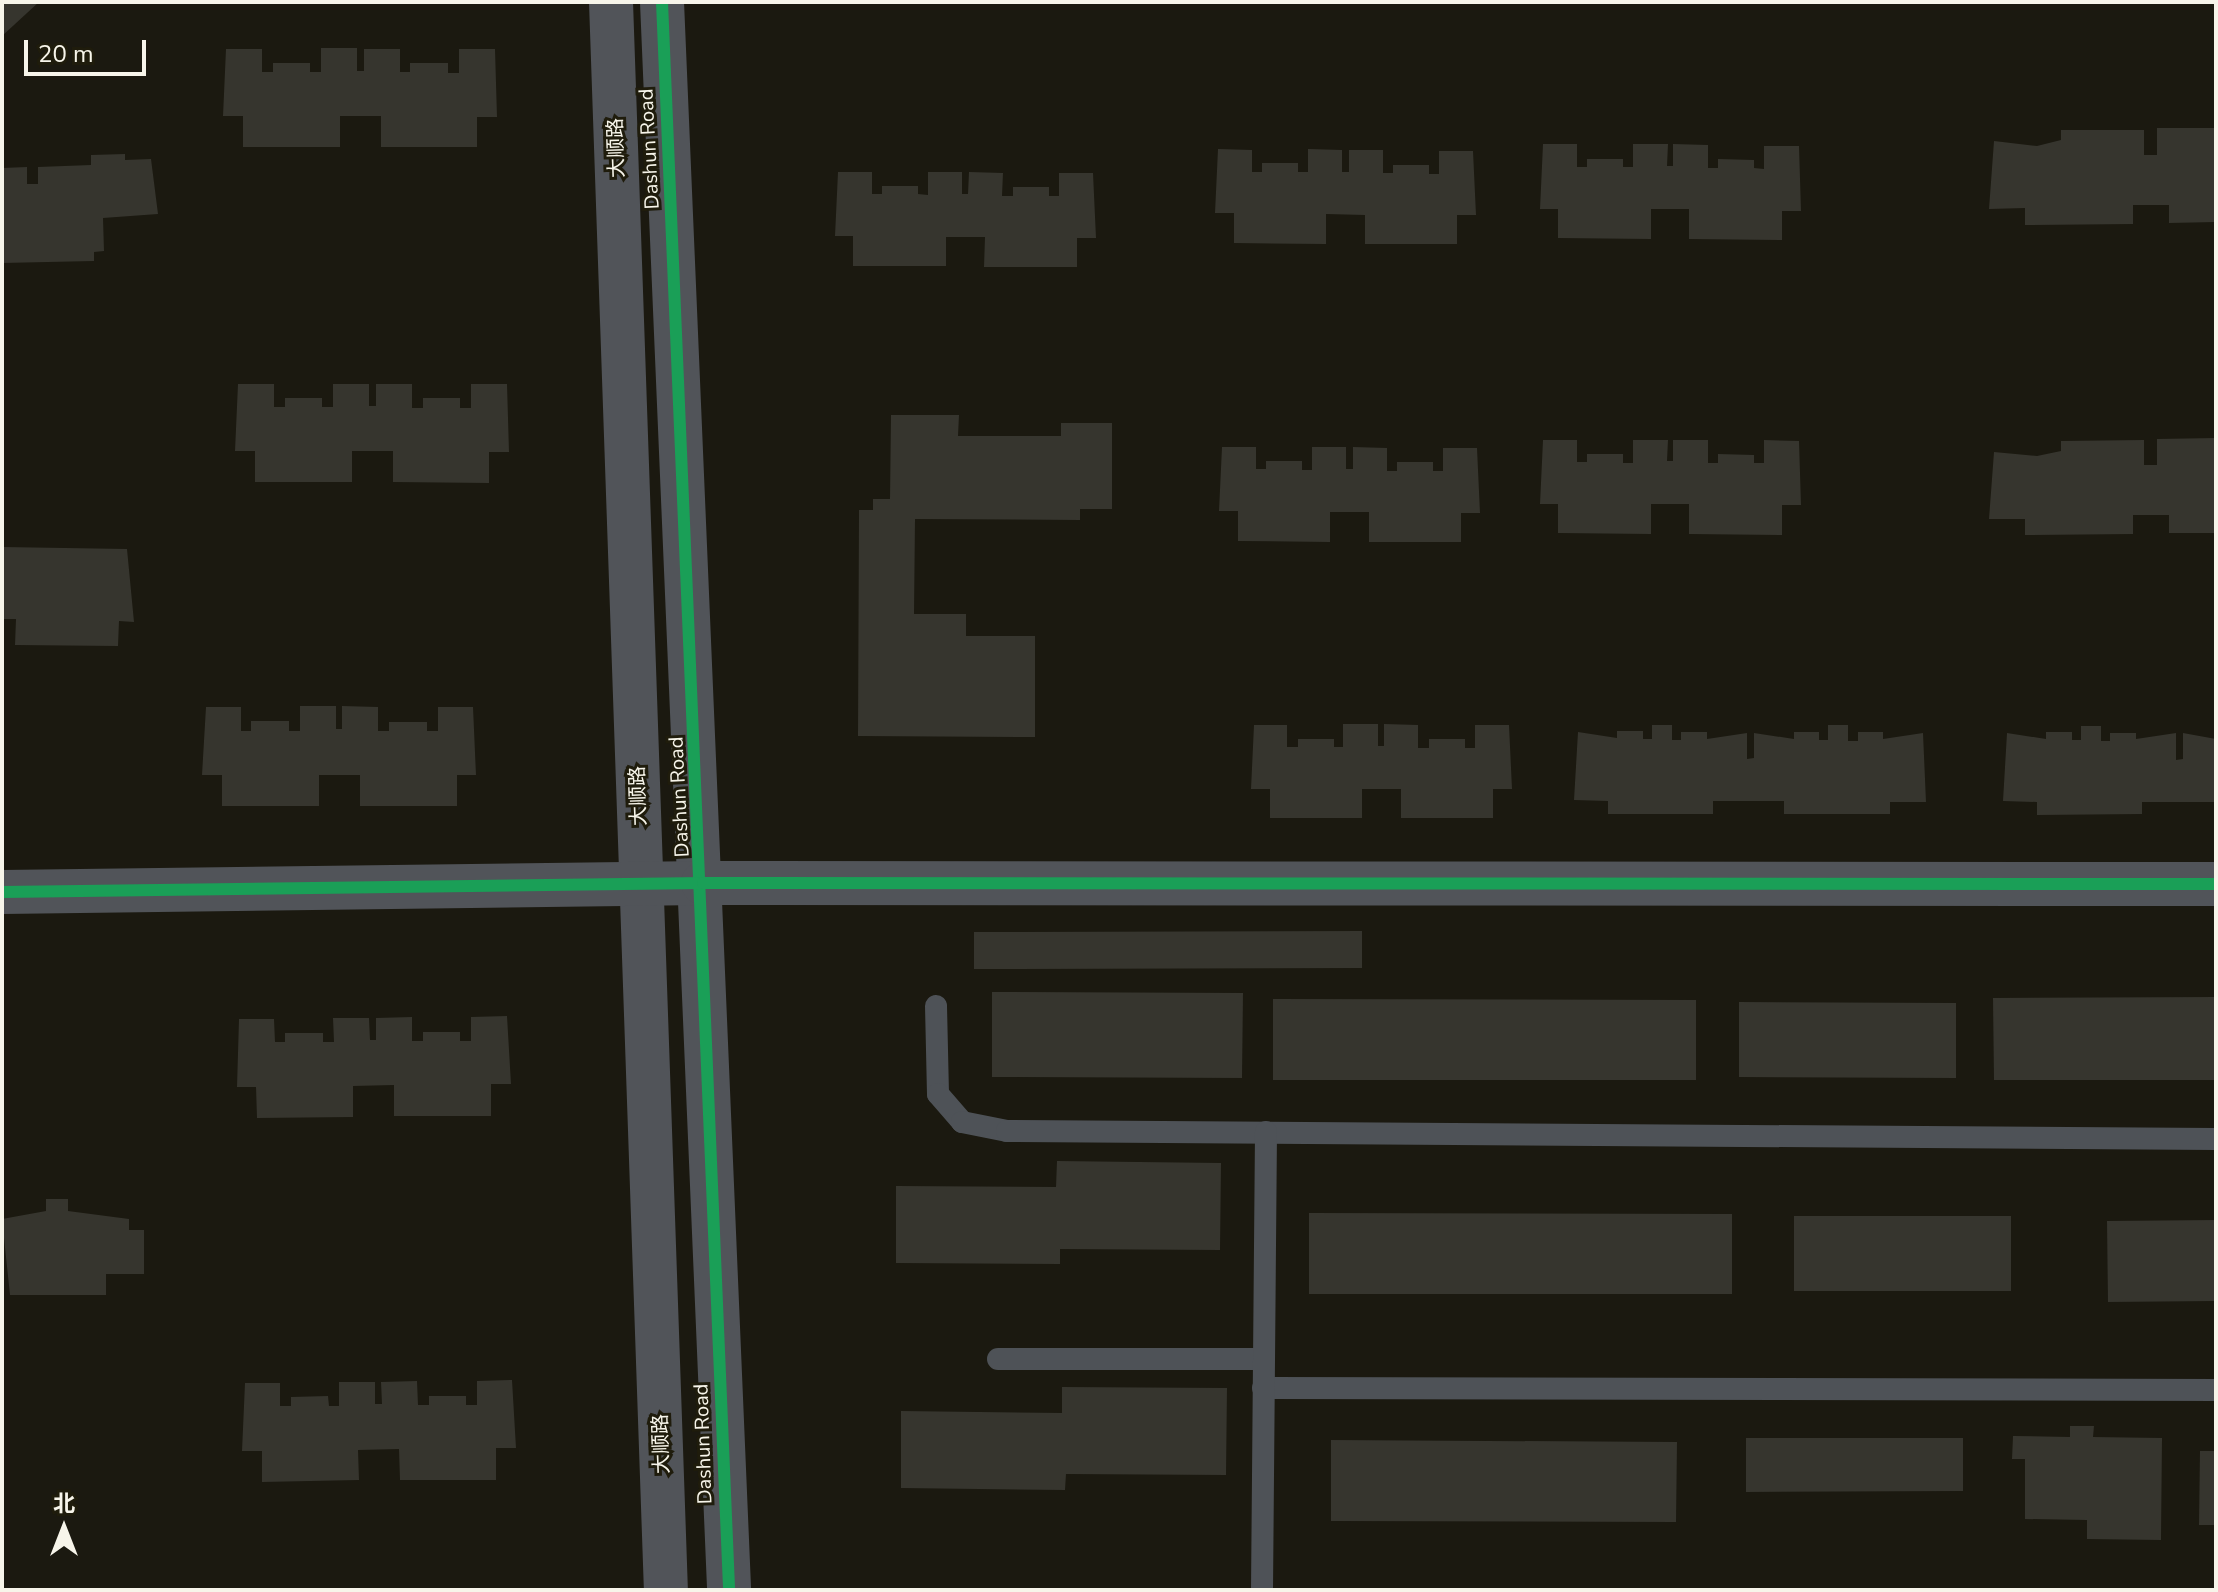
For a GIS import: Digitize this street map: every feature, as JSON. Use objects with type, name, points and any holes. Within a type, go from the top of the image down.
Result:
[{"type":"street","name":"大顺路","points":[[611,2],[666,1590]]},
{"type":"street","name":"Dashun Road","points":[[662,2],[703,883],[729,1590]]},
{"type":"street","points":[[2,892],[703,883],[2216,884]]},
{"type":"lane","points":[[936,1006],[938,1094],[962,1122],[1007,1131],[2216,1139]]},
{"type":"lane","points":[[1262,1590],[1266,1132]]},
{"type":"lane","points":[[998,1359],[1264,1359]]},
{"type":"lane","points":[[1263,1388],[2216,1390]]},
{"type":"building","points":[[2,2],[39,2],[2,36]]},
{"type":"building","points":[[321,48],[357,48],[357,71],[364,71],[364,49],[400,49],[400,72],[410,72],[410,63],[448,63],[448,73],[459,73],[459,49],[495,49],[497,117],[477,117],[477,147],[381,147],[381,116],[340,116],[340,147],[243,147],[243,116],[223,116],[226,49],[262,49],[262,72],[273,72],[273,63],[310,63],[310,72],[321,72]]},
{"type":"building","points":[[2157,128],[2216,128],[2216,222],[2169,223],[2169,205],[2133,205],[2133,224],[2025,225],[2025,208],[1989,209],[1994,141],[2037,146],[2061,140],[2061,130],[2144,130],[2144,155],[2157,155]]},
{"type":"building","points":[[1543,144],[1577,144],[1577,167],[1587,167],[1587,159],[1623,159],[1623,167],[1633,167],[1633,144],[1668,144],[1667,166],[1673,166],[1673,144],[1708,145],[1708,168],[1718,168],[1718,159],[1754,160],[1754,168],[1764,169],[1764,146],[1799,146],[1801,211],[1782,211],[1782,240],[1689,239],[1689,209],[1651,209],[1651,239],[1558,238],[1558,209],[1540,209]]},
{"type":"building","points":[[1218,149],[1252,150],[1252,172],[1262,172],[1262,163],[1298,163],[1298,172],[1308,172],[1308,149],[1342,150],[1342,172],[1349,172],[1349,150],[1383,150],[1383,173],[1393,173],[1393,165],[1429,165],[1429,174],[1439,174],[1439,151],[1473,151],[1476,215],[1457,215],[1457,244],[1365,244],[1365,215],[1326,214],[1326,244],[1234,243],[1234,213],[1215,213]]},
{"type":"building","points":[[125,154],[125,160],[151,159],[158,214],[103,218],[104,251],[94,252],[94,261],[2,263],[2,168],[27,167],[27,184],[38,184],[38,167],[91,165],[91,155]]},
{"type":"building","points":[[838,172],[872,172],[872,194],[882,194],[882,186],[918,186],[918,194],[928,195],[928,172],[962,172],[962,194],[968,194],[969,172],[1003,173],[1002,196],[1013,196],[1013,187],[1049,187],[1049,196],[1059,196],[1059,173],[1093,173],[1096,238],[1077,238],[1077,267],[984,267],[985,237],[946,237],[946,266],[853,266],[853,236],[835,236]]},
{"type":"building","points":[[238,384],[274,384],[274,407],[285,407],[285,398],[322,398],[322,407],[333,407],[333,384],[369,384],[369,406],[376,406],[376,384],[412,384],[412,408],[423,408],[423,398],[460,398],[460,408],[471,408],[471,384],[507,384],[509,452],[489,452],[489,483],[393,482],[393,451],[352,451],[352,482],[255,482],[255,451],[235,451]]},
{"type":"building","points":[[891,415],[959,415],[958,436],[1061,436],[1061,423],[1112,423],[1112,509],[1080,509],[1080,520],[915,519],[914,614],[966,614],[966,636],[1035,636],[1035,737],[858,736],[859,510],[873,510],[873,499],[890,499]]},
{"type":"building","points":[[2216,438],[2216,533],[2169,533],[2169,515],[2133,515],[2133,534],[2025,535],[2025,519],[1989,519],[1994,452],[2037,456],[2061,451],[2061,441],[2144,440],[2144,465],[2157,465],[2157,439]]},
{"type":"building","points":[[1543,440],[1577,440],[1577,462],[1587,462],[1587,454],[1623,454],[1623,463],[1633,463],[1633,440],[1668,440],[1667,461],[1673,461],[1673,440],[1708,440],[1708,463],[1718,463],[1718,454],[1754,455],[1754,463],[1764,463],[1764,440],[1799,441],[1801,505],[1782,505],[1782,535],[1689,534],[1689,504],[1651,504],[1651,534],[1558,533],[1558,504],[1540,504]]},
{"type":"building","points":[[1222,447],[1256,447],[1256,469],[1266,469],[1266,461],[1302,461],[1302,470],[1312,470],[1312,447],[1346,447],[1346,469],[1353,469],[1353,447],[1387,448],[1387,471],[1397,471],[1397,462],[1433,462],[1433,471],[1443,471],[1443,448],[1477,448],[1480,513],[1461,513],[1461,542],[1369,542],[1369,512],[1330,512],[1330,542],[1238,541],[1238,511],[1219,511]]},
{"type":"building","points":[[3,547],[127,549],[134,622],[119,621],[118,646],[15,645],[16,619],[2,619]]},
{"type":"building","points":[[300,706],[336,706],[336,729],[342,729],[342,706],[378,707],[378,731],[389,731],[389,722],[427,722],[427,731],[438,731],[438,707],[473,707],[476,775],[457,775],[457,806],[360,806],[360,775],[319,775],[319,806],[222,806],[222,775],[202,775],[206,707],[241,707],[241,731],[251,731],[251,721],[289,721],[289,731],[300,731]]},
{"type":"building","points":[[1343,724],[1378,724],[1378,746],[1384,746],[1384,724],[1418,725],[1418,748],[1429,748],[1429,739],[1465,739],[1465,748],[1475,748],[1475,725],[1509,725],[1512,789],[1493,789],[1493,818],[1401,818],[1401,789],[1362,789],[1362,818],[1270,818],[1270,789],[1251,789],[1254,725],[1287,725],[1287,747],[1298,747],[1298,739],[1334,739],[1334,747],[1343,747]]},
{"type":"building","points":[[1652,725],[1672,725],[1672,740],[1681,740],[1681,732],[1707,732],[1707,739],[1747,733],[1747,759],[1754,758],[1754,733],[1794,739],[1794,732],[1819,732],[1819,740],[1828,740],[1828,725],[1848,725],[1848,741],[1858,741],[1858,732],[1883,732],[1883,739],[1923,733],[1926,802],[1890,802],[1890,814],[1784,814],[1784,801],[1713,801],[1713,814],[1608,814],[1608,801],[1574,800],[1578,732],[1617,738],[1617,731],[1643,731],[1643,739],[1652,739]]},
{"type":"building","points":[[2081,726],[2101,726],[2101,741],[2110,741],[2110,733],[2136,733],[2136,739],[2176,733],[2176,760],[2183,759],[2183,733],[2216,739],[2216,802],[2142,802],[2142,814],[2037,815],[2037,802],[2003,801],[2007,733],[2046,739],[2046,732],[2072,732],[2072,740],[2081,740]]},
{"type":"building","points":[[1362,931],[1362,968],[974,969],[974,932]]},
{"type":"building","points":[[992,992],[1243,993],[1242,1078],[992,1077]]},
{"type":"building","points":[[2216,997],[2216,1080],[1994,1080],[1993,998]]},
{"type":"building","points":[[1273,999],[1696,1000],[1696,1080],[1273,1080]]},
{"type":"building","points":[[1739,1002],[1956,1003],[1956,1078],[1739,1077]]},
{"type":"building","points":[[507,1016],[511,1084],[491,1084],[491,1116],[394,1116],[394,1085],[353,1086],[353,1117],[257,1118],[256,1087],[237,1087],[239,1019],[274,1019],[275,1042],[285,1042],[285,1033],[323,1033],[323,1042],[334,1042],[333,1018],[369,1018],[370,1040],[376,1040],[376,1018],[412,1017],[412,1041],[423,1041],[423,1032],[460,1032],[460,1041],[471,1041],[471,1017]]},
{"type":"building","points":[[1057,1161],[1221,1163],[1220,1250],[1060,1249],[1060,1264],[896,1263],[896,1186],[1056,1187]]},
{"type":"building","points":[[46,1199],[68,1199],[68,1211],[129,1219],[129,1230],[144,1230],[144,1274],[106,1274],[106,1295],[10,1295],[2,1219],[46,1211]]},
{"type":"building","points":[[1309,1213],[1732,1214],[1732,1294],[1309,1294]]},
{"type":"building","points":[[1794,1216],[2011,1216],[2011,1291],[1794,1291]]},
{"type":"building","points":[[2216,1220],[2216,1301],[2108,1302],[2107,1221]]},
{"type":"building","points":[[512,1380],[516,1448],[496,1448],[496,1480],[400,1480],[399,1449],[358,1450],[359,1480],[262,1482],[262,1451],[242,1451],[245,1383],[280,1383],[280,1406],[291,1406],[291,1397],[328,1396],[329,1406],[339,1406],[339,1382],[375,1382],[375,1404],[382,1404],[381,1382],[417,1381],[418,1405],[429,1405],[429,1396],[466,1396],[466,1405],[477,1405],[477,1381]]},
{"type":"building","points":[[1062,1387],[1227,1388],[1226,1475],[1066,1474],[1065,1490],[901,1488],[901,1411],[1062,1413]]},
{"type":"building","points":[[2070,1426],[2094,1426],[2093,1437],[2162,1438],[2161,1540],[2087,1539],[2087,1520],[2025,1519],[2025,1459],[2012,1459],[2013,1436],[2070,1437]]},
{"type":"building","points":[[1746,1438],[1963,1438],[1963,1491],[1746,1492]]},
{"type":"building","points":[[1331,1440],[1677,1442],[1676,1522],[1331,1521]]},
{"type":"building","points":[[2200,1451],[2216,1451],[2216,1525],[2199,1525]]},
{"type":"cycle path","points":[[662,2],[729,1590]]},
{"type":"cycle path","points":[[2,892],[703,883],[2216,884]]}]
